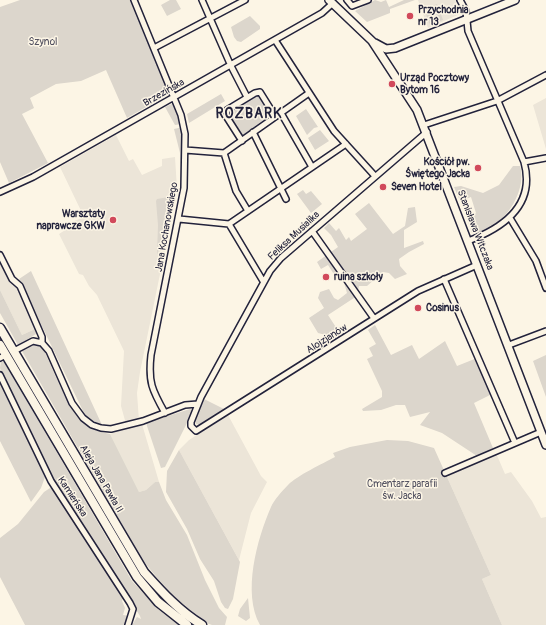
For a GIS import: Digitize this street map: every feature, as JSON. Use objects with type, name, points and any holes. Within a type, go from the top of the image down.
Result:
[{"type":"main road","name":"Aleja Jana Pawła II","points":[[0,328],[144,572],[164,595],[189,617],[202,625]]},
{"type":"main road","name":"Aleja Jana Pawła II","points":[[0,345],[3,357],[137,578],[158,602],[187,625]]},
{"type":"street","name":"Jana Kochanowskiego","points":[[134,0],[185,125],[184,188],[151,355],[149,374],[153,391],[165,413]]},
{"type":"street","points":[[202,0],[231,66],[247,97]]},
{"type":"street","points":[[154,48],[245,0]]},
{"type":"street","points":[[347,0],[352,6],[368,0]]},
{"type":"street","points":[[460,0],[466,11],[468,31],[524,162],[526,187],[522,199],[510,218],[490,232],[468,241]]},
{"type":"street","points":[[372,41],[384,48],[396,48],[515,0]]},
{"type":"street","name":"Brzezińska","points":[[0,192],[33,177],[231,66],[322,13],[331,2]]},
{"type":"street","name":"Stanisława Witczaka","points":[[331,2],[372,41],[412,100],[425,128],[546,445]]},
{"type":"street","points":[[276,40],[331,126],[374,176]]},
{"type":"street","points":[[425,128],[497,101],[546,75]]},
{"type":"street","points":[[242,141],[225,112],[247,97],[255,93],[261,93],[275,116]]},
{"type":"street","points":[[185,150],[224,153],[310,93]]},
{"type":"street","points":[[281,113],[312,167]]},
{"type":"street","name":"Feliksa Musialika","points":[[191,426],[198,404],[263,282],[281,258],[374,176],[425,128]]},
{"type":"street","points":[[253,132],[286,199]]},
{"type":"street","points":[[179,219],[229,224],[346,144]]},
{"type":"street","points":[[224,153],[236,191],[248,211]]},
{"type":"street","points":[[524,162],[546,158]]},
{"type":"street","points":[[510,218],[536,261],[546,288]]},
{"type":"street","points":[[229,224],[263,282]]},
{"type":"street","points":[[312,231],[373,316]]},
{"type":"street","points":[[0,255],[12,279],[20,286],[42,337],[42,343]]},
{"type":"street","name":"Alojzjanów","points":[[191,426],[196,431],[418,291],[477,265]]},
{"type":"street","points":[[444,279],[515,442]]},
{"type":"street","points":[[509,345],[546,331]]},
{"type":"street","points":[[14,351],[33,341],[42,343],[49,351],[72,403],[83,418],[92,425],[101,428],[111,429],[143,421],[185,405],[198,404]]},
{"type":"street","name":"Kamieńska","points":[[0,374],[51,481],[130,603],[133,609],[128,625]]},
{"type":"street","points":[[445,472],[541,432]]},
{"type":"shaded area","points":[[418,0],[455,0],[460,14],[428,28]]},
{"type":"shaded area","points":[[546,98],[546,149],[533,105]]},
{"type":"shaded area","points":[[116,135],[129,161],[133,159],[142,175],[162,166],[162,159],[175,157],[177,189],[166,228],[169,230],[140,372],[137,393],[139,421],[126,424],[121,406],[124,351],[97,295],[89,286],[83,275],[79,274],[59,234],[73,225],[72,222],[84,217],[60,167]]},
{"type":"shaded area","points":[[0,257],[13,284],[19,288],[34,322],[35,329],[22,335],[0,290]]},
{"type":"shaded area","points":[[228,415],[261,476],[267,482],[251,513],[239,560],[179,450],[189,440]]},
{"type":"shaded area","points":[[142,424],[159,482],[155,482],[146,490],[139,492],[110,434]]},
{"type":"shaded area","points":[[496,453],[505,474],[511,472],[532,501],[541,518],[546,517],[546,625],[502,625],[482,579],[491,575],[447,477],[451,473]]},
{"type":"green space","name":"Szynol","points":[[20,0],[131,0],[169,92],[167,95],[127,118],[106,70],[81,81],[56,84],[30,98],[34,108],[22,114],[48,163],[9,183],[0,162],[0,7]]},
{"type":"green space","points":[[170,0],[176,0],[181,9],[167,16],[161,5]]},
{"type":"green space","points":[[375,0],[381,2],[386,0],[389,7],[404,0],[415,0],[390,9],[390,13],[367,22],[355,11]]},
{"type":"green space","points":[[437,4],[443,20],[430,25],[424,9]]},
{"type":"green space","points":[[250,16],[260,26],[260,29],[241,42],[237,41],[231,27]]},
{"type":"green space","points":[[221,94],[225,101],[189,123],[187,114]]},
{"type":"green space","points":[[258,96],[269,111],[270,115],[243,135],[229,115],[229,112]]},
{"type":"green space","points":[[174,103],[182,124],[175,125],[165,107]]},
{"type":"green space","points":[[306,109],[318,127],[314,128],[307,135],[296,116]]},
{"type":"green space","points":[[183,127],[182,186],[180,186],[180,153],[174,129]]},
{"type":"green space","points":[[320,130],[329,141],[315,150],[308,138]]},
{"type":"green space","points":[[513,166],[520,166],[521,177],[520,188],[510,209],[493,226],[483,231],[472,233],[466,216],[476,213],[471,197],[460,201],[454,187],[461,186],[483,193],[499,185]]},
{"type":"green space","points":[[303,190],[306,194],[311,191],[322,204],[311,213],[297,194]]},
{"type":"green space","points":[[169,197],[171,202],[163,237],[157,255],[158,225],[156,201],[157,199]]},
{"type":"green space","points":[[369,203],[393,234],[405,226],[408,208],[415,207],[417,222],[404,230],[404,248],[423,241],[424,244],[399,259],[400,266],[407,274],[395,279],[389,273],[383,272],[367,286],[359,286],[357,296],[328,315],[341,335],[331,342],[326,335],[318,333],[309,318],[324,308],[318,298],[320,292],[329,289],[334,298],[338,300],[347,293],[343,279],[337,279],[328,265],[321,269],[317,262],[338,247],[331,235],[324,228],[329,223],[336,231],[339,228],[346,240],[349,237],[351,241],[367,229],[355,214]]},
{"type":"green space","points":[[31,271],[102,425],[85,415],[19,279]]},
{"type":"green space","points":[[0,290],[22,335],[35,329],[36,334],[18,345],[0,313]]},
{"type":"green space","points":[[375,325],[391,355],[412,345],[419,359],[445,341],[457,366],[477,358],[492,394],[474,403],[493,448],[477,456],[442,433],[420,425],[430,412],[410,417],[405,405],[396,405],[381,410],[363,411],[362,409],[382,397],[382,391],[367,359],[373,356],[369,348],[376,344],[368,330]]},
{"type":"green space","points":[[35,345],[43,348],[66,398],[78,416],[90,427],[110,434],[139,492],[146,490],[155,482],[159,482],[166,500],[187,535],[205,580],[219,608],[227,617],[225,625],[212,625],[194,615],[155,576],[142,559],[22,351]]},
{"type":"green space","points":[[546,355],[546,397],[533,361]]},
{"type":"green space","points":[[1,361],[4,362],[132,581],[159,610],[178,625],[132,625],[137,617],[141,619],[140,616],[53,480],[4,379],[0,368]]},
{"type":"green space","points":[[0,382],[45,477],[41,488],[31,502],[0,441]]},
{"type":"green space","points":[[204,399],[226,410],[200,425],[196,424],[195,421]]},
{"type":"green space","points":[[190,409],[193,411],[165,467],[161,468],[146,423]]},
{"type":"green space","name":"Cmentarz parafii św. Jacka","points":[[387,440],[408,441],[434,448],[491,575],[482,579],[502,625],[260,625],[252,598],[252,582],[261,534],[274,501],[292,481],[335,457],[333,453],[350,447]]},
{"type":"green space","points":[[179,450],[240,562],[233,599],[228,609],[225,608],[221,602],[214,581],[200,559],[187,529],[166,492],[167,471]]},
{"type":"green space","points":[[50,488],[55,490],[124,595],[122,601],[125,608],[123,615],[130,616],[126,625],[25,625],[0,577],[0,538],[18,524],[44,492]]},
{"type":"green space","points":[[248,598],[250,618],[246,621],[238,616],[240,609]]},
{"type":"place","name":"Przychodnia nr 13","points":[[410,16]]},
{"type":"place","name":"Urząd Pocztowy Bytom 16","points":[[392,84]]},
{"type":"place","name":"Kościół pw. Świętego Jacka","points":[[478,168]]},
{"type":"place","name":"Seven Hotel","points":[[383,187]]},
{"type":"place","name":"Warsztaty naprawcze GKW","points":[[113,220]]},
{"type":"place","name":"ruina szkoły","points":[[326,277]]},
{"type":"place","name":"Cosinus","points":[[418,308]]},
{"type":"district","name":"ROZBARK","points":[[249,114]]}]
